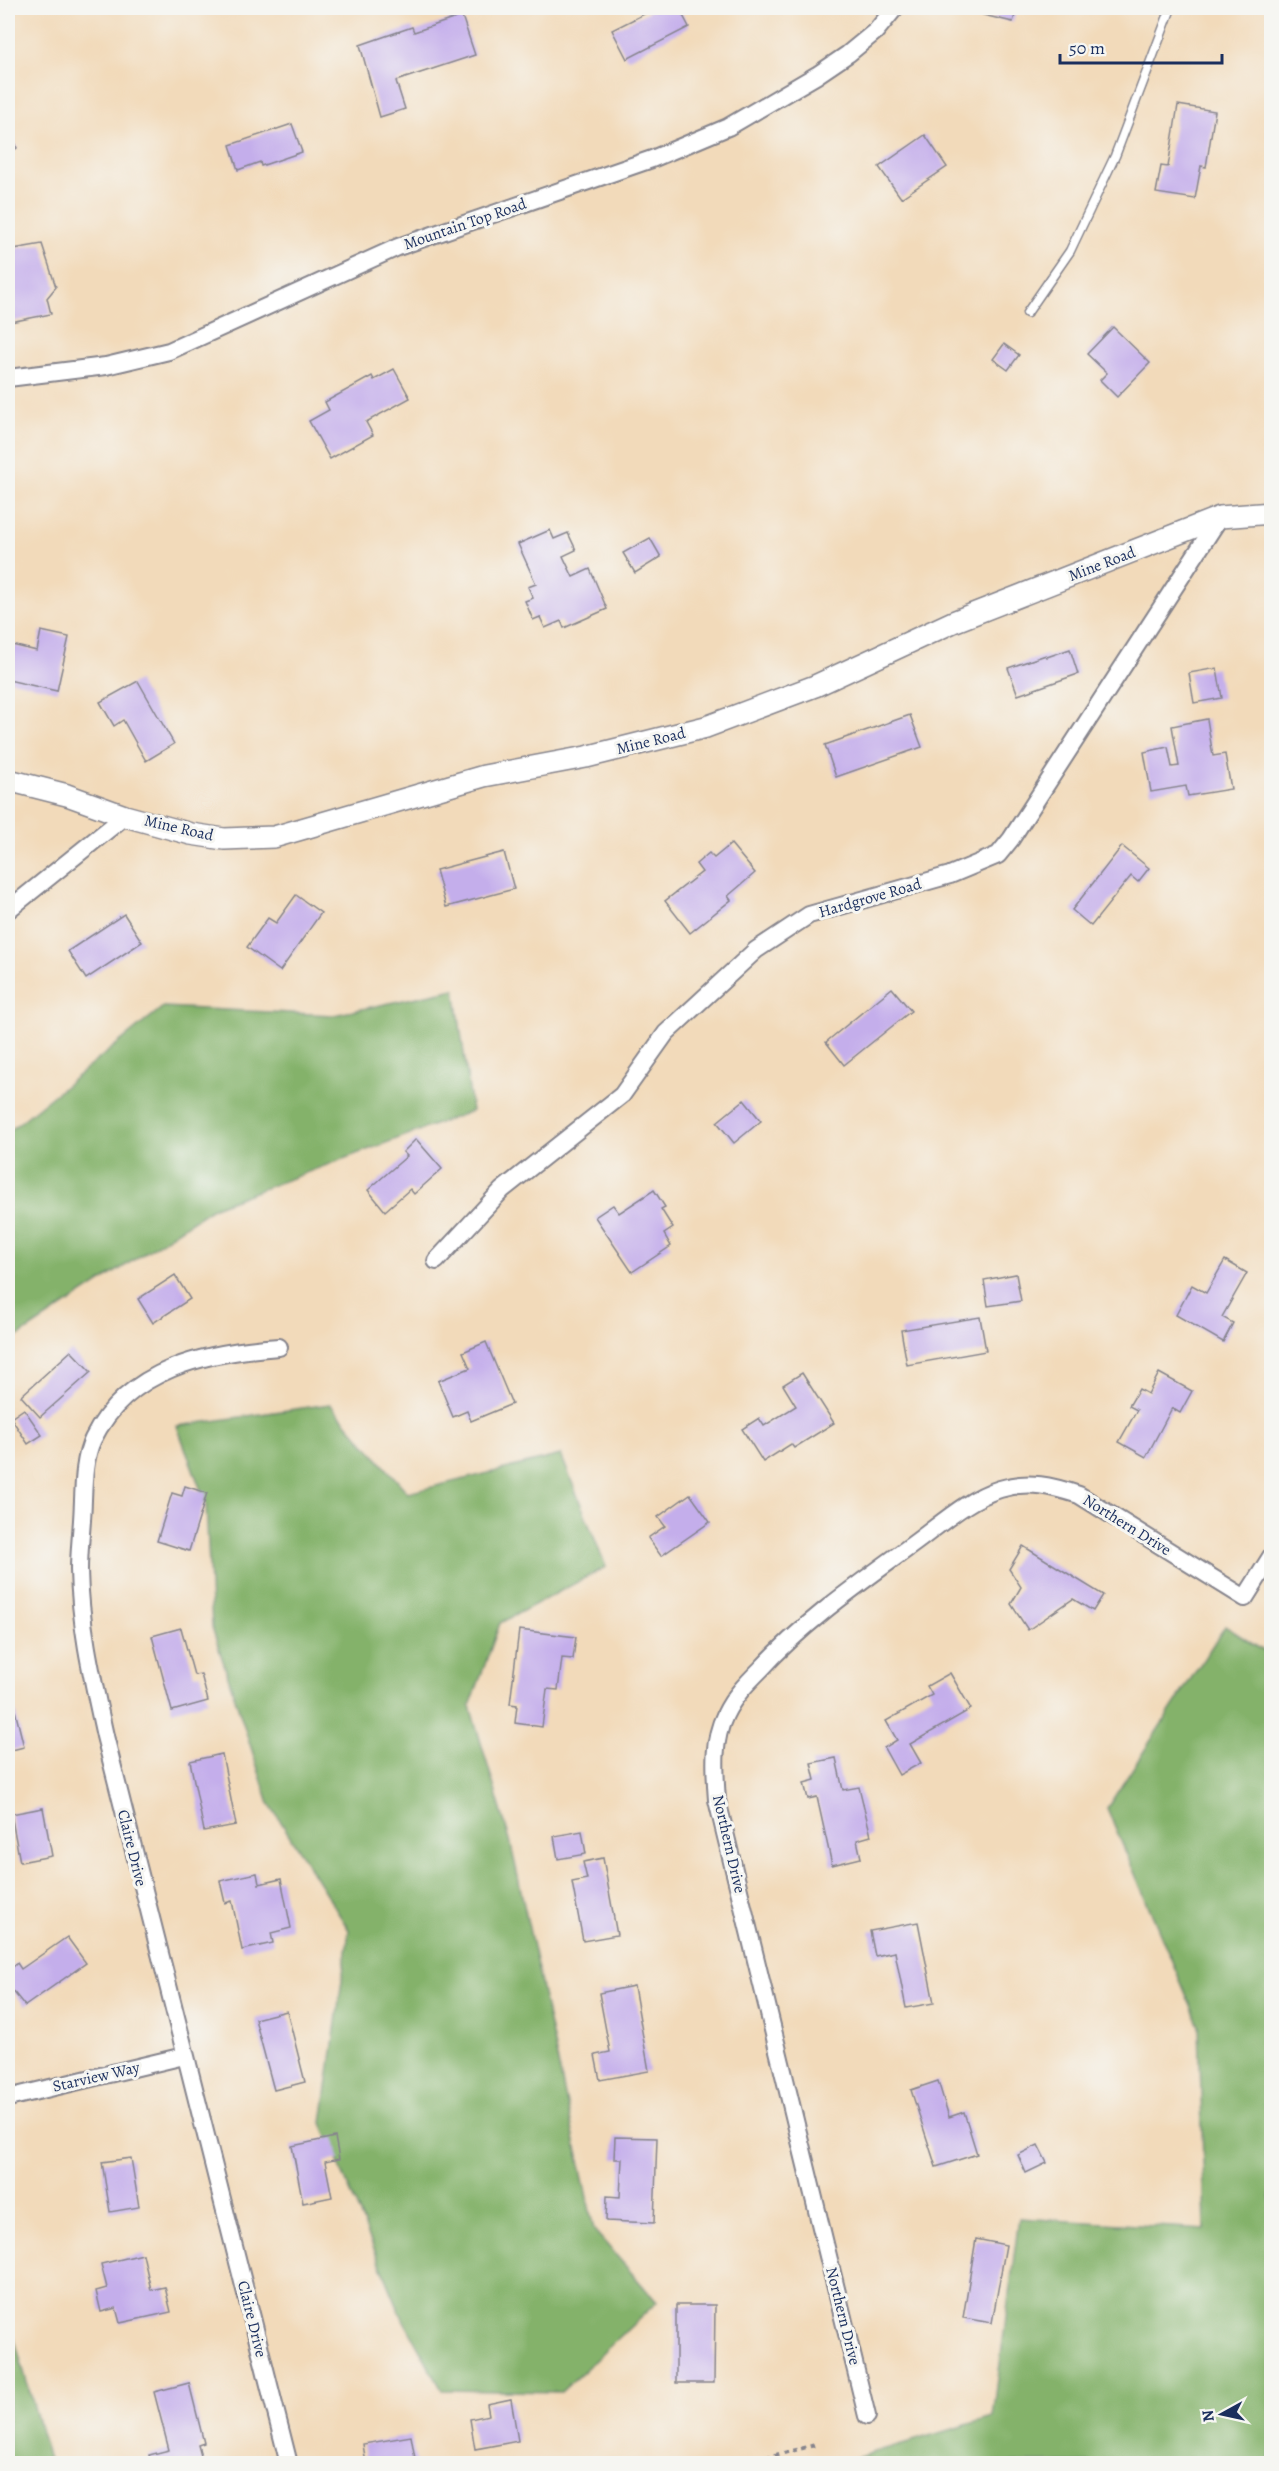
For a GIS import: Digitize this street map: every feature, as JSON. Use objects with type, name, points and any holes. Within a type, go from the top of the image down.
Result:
[{"type":"street","name":"Mountain Top Road","points":[[8,378],[106,366],[169,351],[398,247],[652,159],[728,127],[817,75],[876,31],[895,8]]},
{"type":"street","name":"Mine Road","points":[[8,780],[67,795],[125,816],[191,834],[224,839],[274,837],[484,776],[586,757],[706,727],[815,686],[953,622],[1221,518],[1272,513]]},
{"type":"street","name":"Hardgrove Road","points":[[436,1261],[502,1190],[622,1095],[666,1033],[756,950],[809,915],[950,875],[998,855],[1011,839],[1221,518]]},
{"type":"street","points":[[8,910],[125,816]]},
{"type":"street","name":"Claire Drive","points":[[279,1347],[233,1350],[196,1358],[129,1392],[111,1409],[92,1441],[85,1473],[79,1570],[85,1642],[105,1736],[184,2056],[289,2463]]},
{"type":"street","name":"Northern Drive","points":[[867,2416],[717,1800],[714,1752],[723,1718],[735,1696],[783,1645],[859,1584],[978,1497],[1001,1488],[1050,1485],[1079,1495],[1245,1598],[1272,1555]]},
{"type":"street","name":"Starview Way","points":[[8,2098],[184,2056]]},
{"type":"lane","points":[[1027,313],[1070,251],[1115,156],[1171,8]]},
{"type":"path","points":[[740,2463],[815,2445]]},
{"type":"green space","points":[[455,989],[472,1111],[214,1207],[8,1343],[8,1132],[163,1007],[334,1015]]},
{"type":"green space","points":[[330,1404],[408,1493],[561,1455],[606,1567],[500,1623],[470,1706],[510,1840],[594,2230],[657,2302],[561,2392],[442,2390],[403,2319],[322,2123],[349,1930],[269,1803],[212,1627],[206,1504],[177,1426]]},
{"type":"green space","points":[[1225,1626],[1271,1656],[1271,2463],[838,2463],[993,2417],[1019,2218],[1205,2229],[1199,2025],[1107,1808]]},
{"type":"green space","points":[[8,2316],[50,2463],[8,2463]]},
{"type":"building","points":[[656,8],[679,8],[689,27],[627,59],[612,30]]},
{"type":"building","points":[[985,8],[1017,8],[1013,22],[983,15]]},
{"type":"building","points":[[462,16],[475,55],[396,81],[405,109],[380,117],[360,45],[412,27],[414,32]]},
{"type":"building","points":[[1178,105],[1215,111],[1206,167],[1201,166],[1195,199],[1156,193],[1161,166],[1168,167]]},
{"type":"building","points":[[292,124],[302,152],[261,166],[260,162],[238,170],[230,145]]},
{"type":"building","points":[[8,129],[17,148],[8,154]]},
{"type":"building","points":[[925,135],[947,167],[901,198],[879,167]]},
{"type":"building","points":[[42,244],[56,287],[47,298],[51,314],[10,322],[8,250]]},
{"type":"building","points":[[1113,327],[1150,363],[1117,397],[1100,380],[1107,373],[1087,354]]},
{"type":"building","points":[[1004,344],[1019,355],[1008,370],[993,359]]},
{"type":"building","points":[[394,369],[410,398],[366,422],[373,435],[330,459],[309,421],[329,410],[325,402],[372,376],[374,380]]},
{"type":"building","points":[[550,530],[554,539],[568,533],[576,550],[563,556],[573,577],[590,569],[607,609],[564,628],[561,621],[545,628],[540,617],[533,620],[525,601],[533,598],[528,587],[536,584],[518,544]]},
{"type":"building","points":[[650,538],[661,557],[635,573],[623,553]]},
{"type":"building","points":[[41,631],[69,637],[57,691],[8,680],[8,644],[37,651]]},
{"type":"building","points":[[1070,649],[1078,674],[1018,695],[1008,668]]},
{"type":"building","points":[[1217,668],[1222,698],[1194,703],[1189,673]]},
{"type":"building","points":[[138,681],[174,744],[146,761],[123,720],[114,726],[100,702]]},
{"type":"building","points":[[910,715],[922,747],[836,777],[825,745]]},
{"type":"building","points":[[1207,719],[1213,756],[1225,754],[1231,789],[1188,796],[1186,786],[1151,792],[1144,752],[1168,747],[1172,767],[1179,766],[1172,726]]},
{"type":"building","points":[[731,844],[755,873],[728,896],[731,900],[690,933],[665,901],[702,872],[696,864],[709,853],[714,858]]},
{"type":"building","points":[[1122,846],[1149,868],[1138,882],[1131,876],[1091,926],[1072,910]]},
{"type":"building","points":[[504,852],[514,889],[446,907],[436,870]]},
{"type":"building","points":[[296,895],[321,913],[280,971],[247,947],[268,918],[276,923]]},
{"type":"building","points":[[124,914],[142,942],[86,979],[68,951]]},
{"type":"building","points":[[892,988],[911,1011],[844,1065],[826,1042]]},
{"type":"building","points":[[744,1100],[761,1121],[734,1143],[717,1122]]},
{"type":"building","points":[[416,1139],[442,1169],[414,1194],[410,1189],[385,1211],[368,1190],[407,1156],[403,1152]]},
{"type":"building","points":[[654,1190],[665,1207],[661,1209],[673,1228],[664,1234],[671,1246],[632,1272],[595,1217],[613,1205],[619,1213]]},
{"type":"building","points":[[1225,1260],[1247,1273],[1222,1317],[1233,1323],[1223,1342],[1176,1315],[1192,1285],[1206,1293]]},
{"type":"building","points":[[1016,1274],[1021,1301],[988,1306],[984,1280]]},
{"type":"building","points":[[175,1275],[190,1299],[153,1323],[138,1299]]},
{"type":"building","points":[[980,1317],[986,1351],[907,1365],[901,1330]]},
{"type":"building","points":[[486,1342],[512,1404],[471,1421],[467,1411],[453,1417],[438,1381],[470,1368],[463,1352]]},
{"type":"building","points":[[71,1351],[91,1372],[40,1417],[21,1396]]},
{"type":"building","points":[[802,1373],[834,1423],[794,1448],[791,1444],[763,1462],[742,1429],[759,1418],[764,1426],[796,1406],[783,1385]]},
{"type":"building","points":[[1159,1373],[1192,1391],[1180,1413],[1172,1408],[1146,1457],[1119,1442],[1137,1410],[1129,1406],[1139,1389],[1148,1394]]},
{"type":"building","points":[[24,1409],[42,1435],[28,1444],[11,1418]]},
{"type":"building","points":[[185,1486],[207,1493],[189,1551],[157,1541],[172,1493],[182,1496]]},
{"type":"building","points":[[690,1494],[710,1522],[661,1556],[648,1538],[665,1526],[658,1517]]},
{"type":"building","points":[[1023,1546],[1103,1595],[1093,1611],[1073,1599],[1028,1630],[1011,1604],[1021,1587],[1009,1569]]},
{"type":"building","points":[[181,1628],[194,1675],[201,1674],[208,1701],[172,1711],[152,1636]]},
{"type":"building","points":[[519,1630],[576,1637],[573,1659],[562,1658],[558,1690],[547,1689],[542,1727],[515,1723],[517,1705],[510,1704]]},
{"type":"building","points":[[950,1673],[971,1709],[910,1744],[921,1763],[899,1775],[884,1748],[897,1740],[886,1721],[932,1695],[927,1686]]},
{"type":"building","points":[[8,1682],[24,1747],[8,1751]]},
{"type":"building","points":[[222,1754],[236,1825],[204,1831],[190,1761]]},
{"type":"building","points":[[836,1758],[843,1790],[859,1787],[871,1836],[857,1840],[861,1858],[832,1865],[817,1797],[808,1799],[804,1783],[815,1780],[811,1763]]},
{"type":"building","points":[[43,1808],[52,1856],[20,1862],[11,1814]]},
{"type":"building","points":[[582,1831],[586,1854],[558,1859],[554,1836]]},
{"type":"building","points":[[603,1858],[617,1935],[583,1941],[572,1882],[587,1879],[583,1862]]},
{"type":"building","points":[[257,1873],[259,1884],[281,1879],[291,1928],[271,1933],[273,1943],[242,1950],[232,1901],[225,1903],[220,1881]]},
{"type":"building","points":[[918,1922],[934,2003],[906,2008],[895,1952],[875,1956],[870,1931]]},
{"type":"building","points":[[67,1937],[86,1963],[25,2006],[8,1985],[8,1972],[17,1963],[21,1969]]},
{"type":"building","points":[[634,1986],[649,2071],[600,2080],[595,2055],[610,2052],[599,1993]]},
{"type":"building","points":[[287,2011],[305,2082],[274,2090],[255,2019]]},
{"type":"building","points":[[938,2081],[949,2117],[964,2112],[977,2154],[936,2167],[911,2090]]},
{"type":"building","points":[[335,2137],[339,2159],[325,2162],[332,2197],[303,2203],[292,2146]]},
{"type":"building","points":[[615,2137],[657,2138],[654,2223],[606,2221],[607,2196],[620,2197],[622,2159],[614,2159]]},
{"type":"building","points":[[1038,2145],[1047,2163],[1026,2173],[1018,2155]]},
{"type":"building","points":[[131,2158],[139,2207],[110,2212],[102,2162]]},
{"type":"building","points":[[976,2239],[1006,2245],[992,2323],[963,2318]]},
{"type":"building","points":[[143,2254],[151,2290],[165,2287],[171,2312],[120,2323],[116,2308],[101,2312],[96,2291],[107,2288],[101,2264]]},
{"type":"building","points":[[676,2305],[715,2305],[714,2383],[676,2383]]},
{"type":"building","points":[[189,2383],[204,2443],[198,2445],[203,2463],[151,2464],[149,2455],[169,2450],[154,2392]]},
{"type":"building","points":[[511,2399],[518,2441],[475,2449],[470,2419],[489,2415],[487,2404]]},
{"type":"building","points":[[411,2436],[416,2464],[366,2464],[363,2444]]}]
